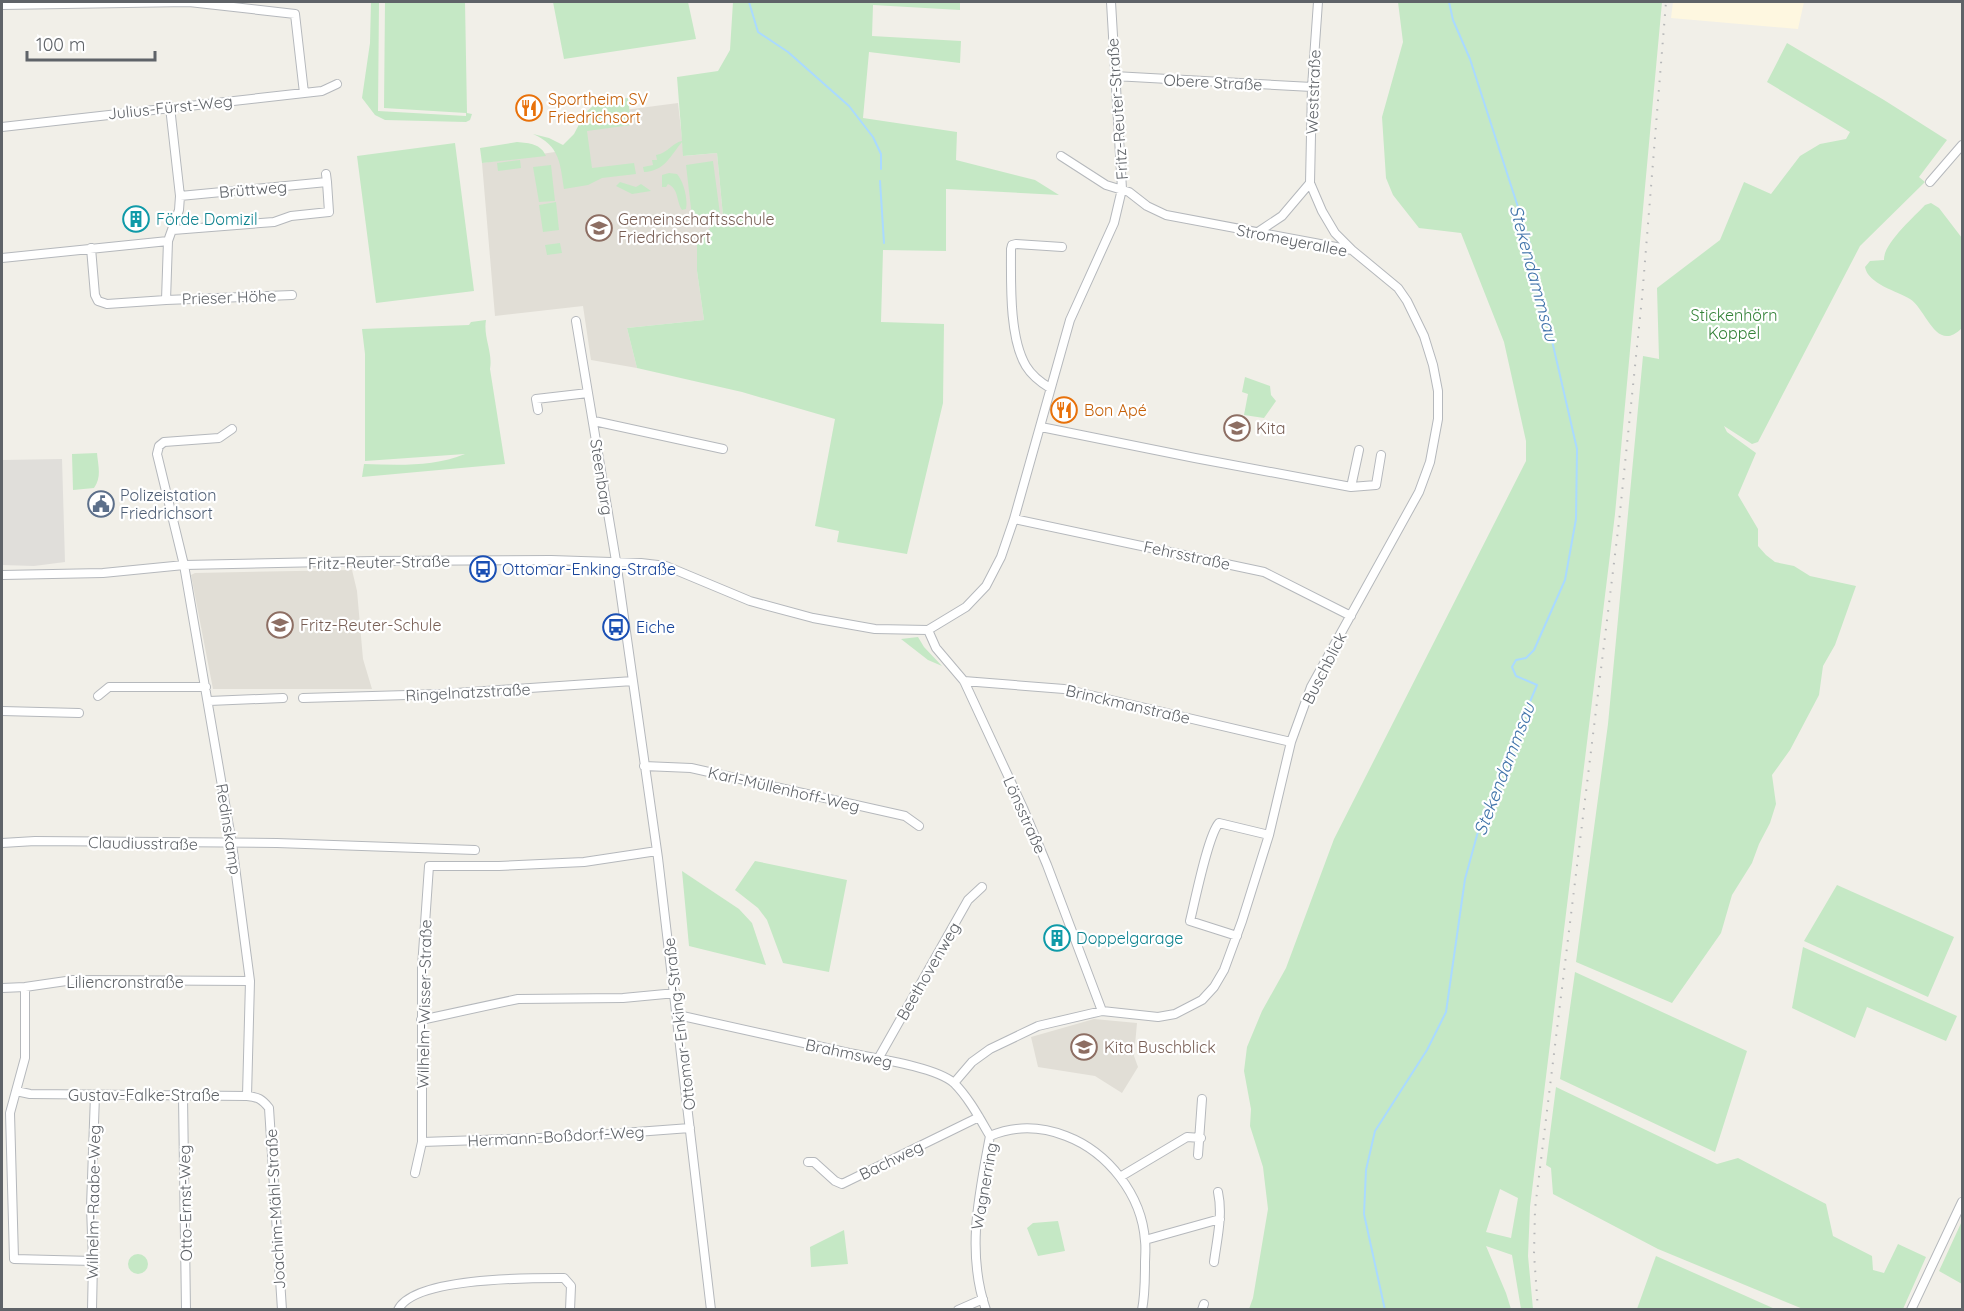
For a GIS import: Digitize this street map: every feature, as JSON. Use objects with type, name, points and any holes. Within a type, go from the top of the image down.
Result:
[{"type":"street","points":[[2,5],[189,2],[295,14],[304,93]]},
{"type":"street","name":"Fritz-Reuter-Straße","points":[[2,575],[103,573],[184,565],[374,561],[616,561],[666,566],[750,601],[813,618],[875,629],[928,630],[966,607],[986,586],[1000,557],[1014,519],[1070,320],[1114,223],[1122,189],[1111,2]]},
{"type":"street","name":"Weststraße","points":[[1318,2],[1312,87],[1310,183],[1335,233],[1352,250]]},
{"type":"street","name":"Obere Straße","points":[[1114,76],[1312,87]]},
{"type":"street","name":"Julius-Fürst-Weg","points":[[2,127],[322,91],[337,84]]},
{"type":"street","points":[[166,300],[168,241],[179,210],[180,196],[170,107]]},
{"type":"street","points":[[1930,182],[1962,145]]},
{"type":"street","name":"Stromeyerallee","points":[[1061,156],[1106,185],[1135,195],[1147,206],[1166,215],[1352,250],[1398,288],[1424,336],[1438,391],[1438,419],[1430,462],[1419,492],[1407,513]]},
{"type":"street","name":"Brüttweg","points":[[173,230],[274,222],[291,216],[329,212],[326,178],[180,196]]},
{"type":"street","points":[[1258,232],[1282,216],[1310,183]]},
{"type":"street","points":[[2,258],[168,241]]},
{"type":"street","points":[[1050,388],[1036,380],[1025,365],[1018,345],[1011,298],[1011,249],[1012,245],[1016,244],[1062,247]]},
{"type":"street","name":"Prieser Höhe","points":[[91,248],[94,295],[98,301],[106,304],[292,295]]},
{"type":"street","name":"Steenbarg","points":[[576,321],[616,561]]},
{"type":"street","points":[[538,410],[536,399],[588,393]]},
{"type":"street","points":[[594,421],[723,449]]},
{"type":"street","points":[[1041,427],[1351,487],[1376,485],[1381,455]]},
{"type":"street","name":"Redinskamp","points":[[231,429],[219,438],[172,440],[164,442],[157,449],[184,565],[232,844],[250,981],[247,1096]]},
{"type":"street","points":[[1351,487],[1359,450]]},
{"type":"street","name":"Buschblick","points":[[954,1083],[972,1062],[990,1049],[1042,1024],[1102,1011],[1158,1017],[1175,1014],[1202,1000],[1214,987],[1224,970],[1237,936],[1269,835],[1291,742],[1311,687],[1407,513]]},
{"type":"street","name":"Fehrsstraße","points":[[1014,519],[1264,572],[1351,616]]},
{"type":"street","name":"Ottomar-Enking-Straße","points":[[616,561],[676,993],[711,1310]]},
{"type":"street","name":"Lönsstraße","points":[[928,630],[936,648],[964,681],[1023,808],[1102,1011]]},
{"type":"street","name":"Ringelnatzstraße","points":[[303,698],[442,694],[633,681]]},
{"type":"street","name":"Brinckmanstraße","points":[[964,681],[1064,689],[1291,742]]},
{"type":"street","points":[[98,696],[109,687],[206,687]]},
{"type":"street","points":[[208,701],[283,698]]},
{"type":"street","points":[[2,711],[79,713]]},
{"type":"street","name":"Karl-Müllenhoff-Weg","points":[[644,766],[691,768],[906,816],[919,826]]},
{"type":"street","points":[[1237,936],[1190,921],[1215,827],[1219,823],[1269,835]]},
{"type":"street","name":"Claudiusstraße","points":[[2,843],[35,841],[277,843],[475,850]]},
{"type":"street","points":[[464,850],[463,866],[584,862],[657,851]]},
{"type":"street","name":"Wilhelm-Wisser-Straße","points":[[415,1173],[422,1142],[422,968],[429,866],[463,866]]},
{"type":"street","name":"Beethovenweg","points":[[878,1059],[968,900],[982,887]]},
{"type":"street","name":"Liliencronstraße","points":[[2,988],[73,980],[250,981]]},
{"type":"street","points":[[25,987],[25,1058],[16,1091],[6,1113],[14,1259],[93,1261]]},
{"type":"street","points":[[421,1020],[518,999],[624,998],[676,993]]},
{"type":"street","name":"Brahmsweg","points":[[678,1015],[878,1059],[944,1077],[954,1083],[979,1117],[990,1137]]},
{"type":"street","name":"Gustav-Falke-Straße","points":[[16,1091],[30,1094],[247,1096],[259,1098],[269,1108]]},
{"type":"street","name":"Wilhelm-Raabe-Weg","points":[[92,1310],[91,1207],[95,1095]]},
{"type":"street","name":"Otto-Ernst-Weg","points":[[183,1096],[186,1310]]},
{"type":"street","points":[[1198,1155],[1203,1099]]},
{"type":"street","name":"Joachim-Mähl-Straße","points":[[269,1108],[282,1310]]},
{"type":"street","name":"Bachweg","points":[[808,1162],[814,1162],[835,1181],[842,1184],[979,1117]]},
{"type":"street","name":"Hermann-Boßdorf-Weg","points":[[422,1142],[569,1137],[690,1128]]},
{"type":"street","name":"Wagnerring","points":[[986,1310],[977,1276],[974,1245],[981,1181],[990,1137],[1014,1128],[1040,1128],[1059,1133],[1090,1147],[1112,1166],[1138,1212],[1145,1240],[1146,1281],[1142,1309]]},
{"type":"street","points":[[1120,1178],[1187,1137],[1201,1137]]},
{"type":"street","points":[[1214,1263],[1220,1219],[1218,1192]]},
{"type":"street","points":[[1911,1310],[1962,1202]]},
{"type":"street","points":[[1145,1240],[1220,1219]]},
{"type":"street","points":[[398,1310],[401,1304],[421,1292],[458,1283],[564,1278],[571,1286],[570,1310]]},
{"type":"street","points":[[958,1310],[983,1299]]},
{"type":"shaded area","points":[[1673,2],[1804,2],[1798,29],[1671,18]]},
{"type":"shaded area","name":"Gemeinschaftsschule Friedrichsort","points":[[678,103],[684,156],[717,153],[723,216],[697,271],[704,320],[627,328],[637,368],[591,360],[583,306],[495,316],[482,163],[568,150],[584,122],[609,112]]},
{"type":"shaded area","points":[[62,459],[65,562],[34,566],[2,565],[2,460]]},
{"type":"shaded area","name":"Fritz-Reuter-Schule","points":[[352,570],[357,591],[363,659],[372,689],[213,689],[191,575],[195,573]]},
{"type":"shaded area","name":"Kita Buschblick","points":[[1094,1019],[1137,1023],[1134,1056],[1138,1067],[1122,1093],[1095,1076],[1038,1067],[1031,1037]]},
{"type":"green space","points":[[371,2],[379,2],[378,111],[466,116],[466,113],[384,108],[385,2],[465,2],[467,113],[472,114],[470,120],[466,122],[385,120],[375,115],[362,98],[370,43]]},
{"type":"green space","points":[[553,2],[688,2],[696,39],[564,59]]},
{"type":"green space","points":[[733,2],[960,2],[960,10],[873,5],[872,36],[961,41],[960,63],[869,52],[863,118],[957,132],[956,160],[1035,180],[1059,195],[946,189],[946,251],[883,250],[881,322],[944,324],[943,403],[907,554],[837,542],[839,531],[815,526],[835,419],[742,392],[637,368],[627,328],[704,320],[697,271],[697,240],[723,216],[717,153],[683,156],[682,142],[662,166],[644,172],[643,167],[653,165],[652,160],[657,160],[656,155],[682,141],[677,77],[718,71],[730,50]]},
{"type":"green space","points":[[1398,2],[1662,2],[1615,514],[1530,1207],[1528,1256],[1533,1309],[1521,1309],[1512,1255],[1486,1246],[1511,1309],[1249,1309],[1253,1298],[1268,1209],[1263,1167],[1250,1126],[1251,1109],[1244,1071],[1247,1047],[1262,1011],[1286,968],[1334,839],[1526,461],[1526,441],[1504,342],[1461,233],[1419,228],[1393,195],[1386,178],[1382,117],[1403,42]],"holes":[[[1500,1189],[1518,1198],[1511,1238],[1486,1232]]]},
{"type":"green space","name":"Stickenhörn Koppel","points":[[1787,43],[1947,140],[1919,177],[1925,182],[1860,246],[1758,442],[1752,444],[1724,426],[1727,432],[1756,453],[1738,495],[1758,529],[1758,546],[1775,562],[1794,566],[1810,576],[1856,586],[1835,645],[1823,666],[1819,695],[1790,750],[1772,775],[1776,804],[1770,823],[1752,863],[1732,895],[1721,933],[1672,1003],[1576,962],[1608,724],[1643,356],[1659,359],[1657,288],[1720,240],[1744,182],[1771,194],[1800,156],[1820,144],[1846,139],[1850,132],[1767,82]]},
{"type":"green space","points":[[628,98],[631,125],[587,131],[592,168],[634,163],[636,174],[602,178],[588,185],[564,189],[560,163],[554,150],[533,134],[563,145],[574,134],[585,113],[594,105]]},
{"type":"green space","points":[[517,142],[538,147],[546,156],[482,163],[480,148]]},
{"type":"green space","points":[[455,143],[474,291],[376,303],[357,156]]},
{"type":"green space","points":[[520,160],[521,168],[498,171],[497,163]]},
{"type":"green space","points":[[713,161],[720,214],[692,217],[686,165]]},
{"type":"green space","points":[[551,165],[555,201],[539,202],[533,167]]},
{"type":"green space","points":[[677,174],[682,181],[686,196],[686,209],[682,210],[672,186],[668,184],[662,187],[662,175]]},
{"type":"green space","points":[[620,182],[636,187],[641,184],[651,191],[632,194],[616,186]]},
{"type":"green space","points":[[556,202],[559,230],[543,232],[539,205]]},
{"type":"green space","points":[[1931,203],[1939,208],[1962,238],[1962,328],[1953,335],[1945,336],[1939,333],[1916,304],[1871,278],[1865,267],[1870,261],[1884,260],[1888,246],[1900,231],[1925,205]]},
{"type":"green space","points":[[560,243],[562,253],[547,255],[545,245]]},
{"type":"green space","points":[[486,320],[490,369],[505,464],[362,477],[364,464],[428,463],[465,454],[365,461],[365,354],[362,329],[469,325],[471,322]]},
{"type":"green space","points":[[1245,377],[1270,386],[1271,395],[1276,401],[1264,418],[1244,415],[1248,394],[1242,392]]},
{"type":"green space","points":[[97,453],[99,475],[94,488],[73,490],[72,454]]},
{"type":"green space","points":[[918,637],[942,666],[928,660],[901,639]]},
{"type":"green space","points":[[755,861],[847,880],[829,972],[783,963],[767,920],[758,908],[735,890]]},
{"type":"green space","points":[[682,871],[739,909],[752,923],[766,965],[689,946]]},
{"type":"green space","points":[[1837,885],[1954,937],[1928,997],[1804,941]]},
{"type":"green space","points":[[1803,947],[1957,1016],[1946,1041],[1867,1007],[1855,1038],[1792,1008]]},
{"type":"green space","points":[[1575,972],[1747,1051],[1715,1152],[1560,1079]]},
{"type":"green space","points":[[1556,1087],[1717,1164],[1738,1158],[1826,1204],[1833,1236],[1872,1256],[1873,1270],[1884,1273],[1898,1244],[1926,1257],[1903,1309],[1803,1309],[1658,1249],[1553,1194],[1551,1168],[1546,1165]]},
{"type":"green space","points":[[1058,1221],[1065,1251],[1038,1256],[1027,1228],[1033,1223]]},
{"type":"green space","points":[[1962,1221],[1962,1284],[1939,1271]]},
{"type":"green space","points":[[844,1230],[848,1264],[811,1267],[810,1247]]},
{"type":"green space","points":[[138,1254],[145,1257],[148,1264],[145,1271],[138,1274],[131,1271],[128,1264],[131,1257]]},
{"type":"green space","points":[[1656,1256],[1775,1309],[1637,1309]]},
{"type":"waterway","points":[[749,2],[758,32],[788,52],[849,106],[873,137],[881,154],[881,169]]},
{"type":"waterway","name":"Stekendammsau","points":[[1385,1310],[1364,1214],[1366,1170],[1375,1131],[1427,1050],[1446,1012],[1465,879],[1482,817],[1537,685],[1516,676],[1512,667],[1516,660],[1526,658],[1534,650],[1565,580],[1576,519],[1577,449],[1529,241],[1470,59],[1453,20],[1449,2]]},
{"type":"waterway","points":[[880,181],[884,243]]},
{"type":"railway","points":[[1538,1310],[1534,1254],[1535,1209],[1619,522],[1642,298],[1666,2]]},
{"type":"place","name":"Sportheim SV Friedrichsort","points":[[529,108]]},
{"type":"place","name":"Förde Domizil","points":[[136,219]]},
{"type":"place","name":"Gemeinschaftsschule Friedrichsort","points":[[599,228]]},
{"type":"place","name":"Bon Apé","points":[[1064,410]]},
{"type":"place","name":"Kita","points":[[1237,428]]},
{"type":"place","name":"Polizeistation Friedrichsort","points":[[101,504]]},
{"type":"place","name":"Ottomar-Enking-Straße","points":[[483,569]]},
{"type":"place","name":"Fritz-Reuter-Schule","points":[[280,625]]},
{"type":"place","name":"Eiche","points":[[616,627]]},
{"type":"place","name":"Doppelgarage","points":[[1057,938]]},
{"type":"place","name":"Kita Buschblick","points":[[1084,1047]]}]
